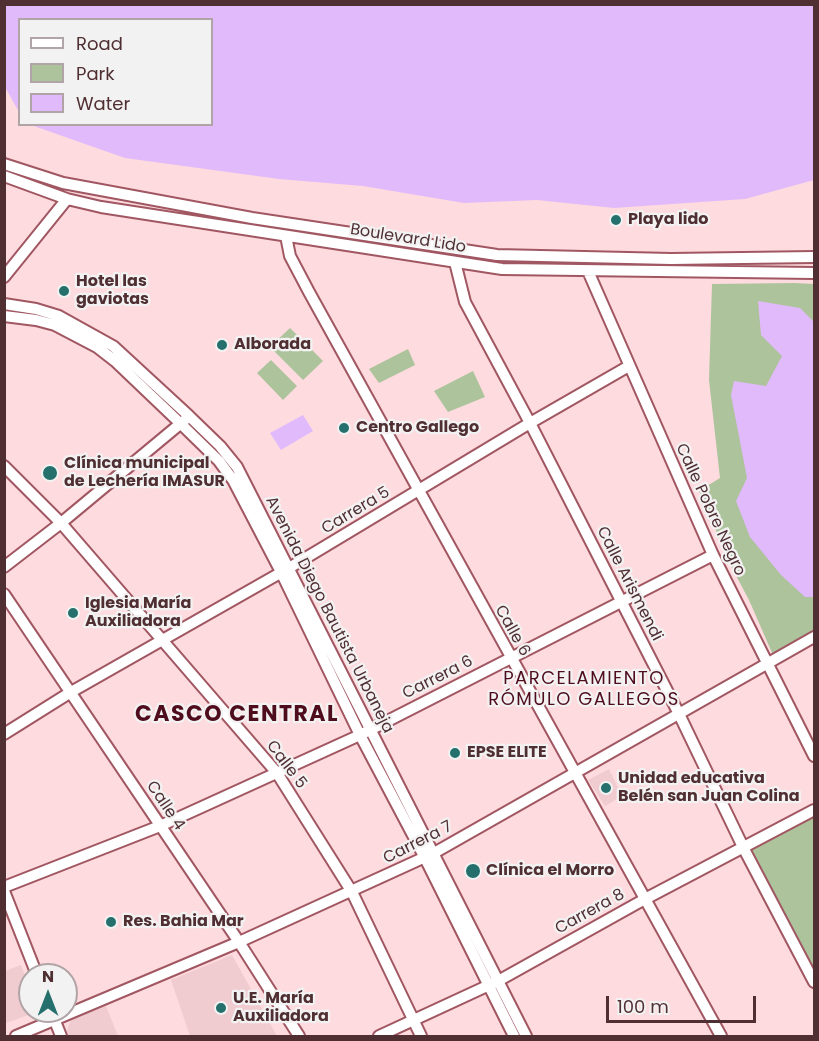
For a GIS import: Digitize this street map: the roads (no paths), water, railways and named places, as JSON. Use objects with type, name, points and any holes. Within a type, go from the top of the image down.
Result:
[{"type":"street","name":"Boulevard Lido","points":[[4,164],[74,185],[252,218],[497,255],[671,259],[814,258]]},
{"type":"street","name":"Boulevard Lido","points":[[4,176],[67,199],[143,214],[502,269],[814,273]]},
{"type":"street","points":[[4,277],[67,199]]},
{"type":"street","name":"Calle 6","points":[[286,236],[290,256],[304,283],[721,1036]]},
{"type":"street","name":"Calle Arismendi","points":[[455,262],[465,302],[530,423],[679,714],[744,849],[814,982]]},
{"type":"street","name":"Calle Pobre Negro","points":[[588,271],[713,555],[814,756]]},
{"type":"street","name":"Avenida Diego Bautista Urbaneja","points":[[4,304],[36,309],[58,316],[113,346],[185,420],[233,480],[285,570],[493,983],[514,1036]]},
{"type":"street","name":"Avenida Diego Bautista Urbaneja","points":[[4,316],[55,325],[97,347],[185,420]]},
{"type":"street","name":"Carrera 5","points":[[4,734],[71,692],[285,570],[629,366]]},
{"type":"street","points":[[4,567],[61,524],[185,420]]},
{"type":"street","name":"Calle 5","points":[[4,466],[61,524],[277,773],[352,892],[421,1036]]},
{"type":"street","name":"Carrera 6","points":[[4,889],[160,826],[365,732],[713,555]]},
{"type":"street","name":"Calle 4","points":[[4,594],[239,942],[299,1036]]},
{"type":"street","name":"Carrera 7","points":[[78,1005],[239,942],[429,856],[814,637]]},
{"type":"street","name":"Carrera 8","points":[[379,1036],[493,983],[645,899],[744,849],[814,810]]},
{"type":"street","points":[[4,889],[32,963]]},
{"type":"street","name":"Avenida Diego Bautista Urbaneja","points":[[493,983],[526,1036]]},
{"type":"street","name":"Carrera 7","points":[[16,1036],[39,1023]]},
{"type":"water","points":[[5,4],[814,5],[814,180],[745,199],[614,208],[537,200],[464,203],[363,186],[279,179],[125,158],[34,126],[213,126],[213,18],[18,18],[18,110],[5,87]]},
{"type":"water","points":[[758,301],[800,308],[814,322],[814,597],[805,597],[781,575],[750,537],[736,501],[747,478],[731,395],[734,381],[766,386],[782,356],[761,335]]},
{"type":"water","points":[[303,415],[313,431],[281,450],[270,433]]},
{"type":"place","name":"Playa lido","points":[[616,220]]},
{"type":"place","name":"Hotel las gaviotas","points":[[64,291]]},
{"type":"place","name":"Alborada","points":[[222,345]]},
{"type":"place","name":"Centro Gallego","points":[[344,428]]},
{"type":"place","name":"Clínica municipal de Lechería IMASUR","points":[[50,473]]},
{"type":"place","name":"Iglesia María Auxiliadora","points":[[73,613]]},
{"type":"place","name":"EPSE ELITE","points":[[455,753]]},
{"type":"place","name":"Unidad educativa Belén san Juan Colina","points":[[606,788]]},
{"type":"place","name":"Clínica el Morro","points":[[473,871]]},
{"type":"place","name":"Res. Bahia Mar","points":[[111,922]]},
{"type":"place","name":"U.E. María Auxiliadora","points":[[221,1008]]},
{"type":"district","name":"PARCELAMIENTO RÓMULO GALLEGOS","points":[[584,689]]},
{"type":"district","name":"CASCO CENTRAL","points":[[237,715]]}]
